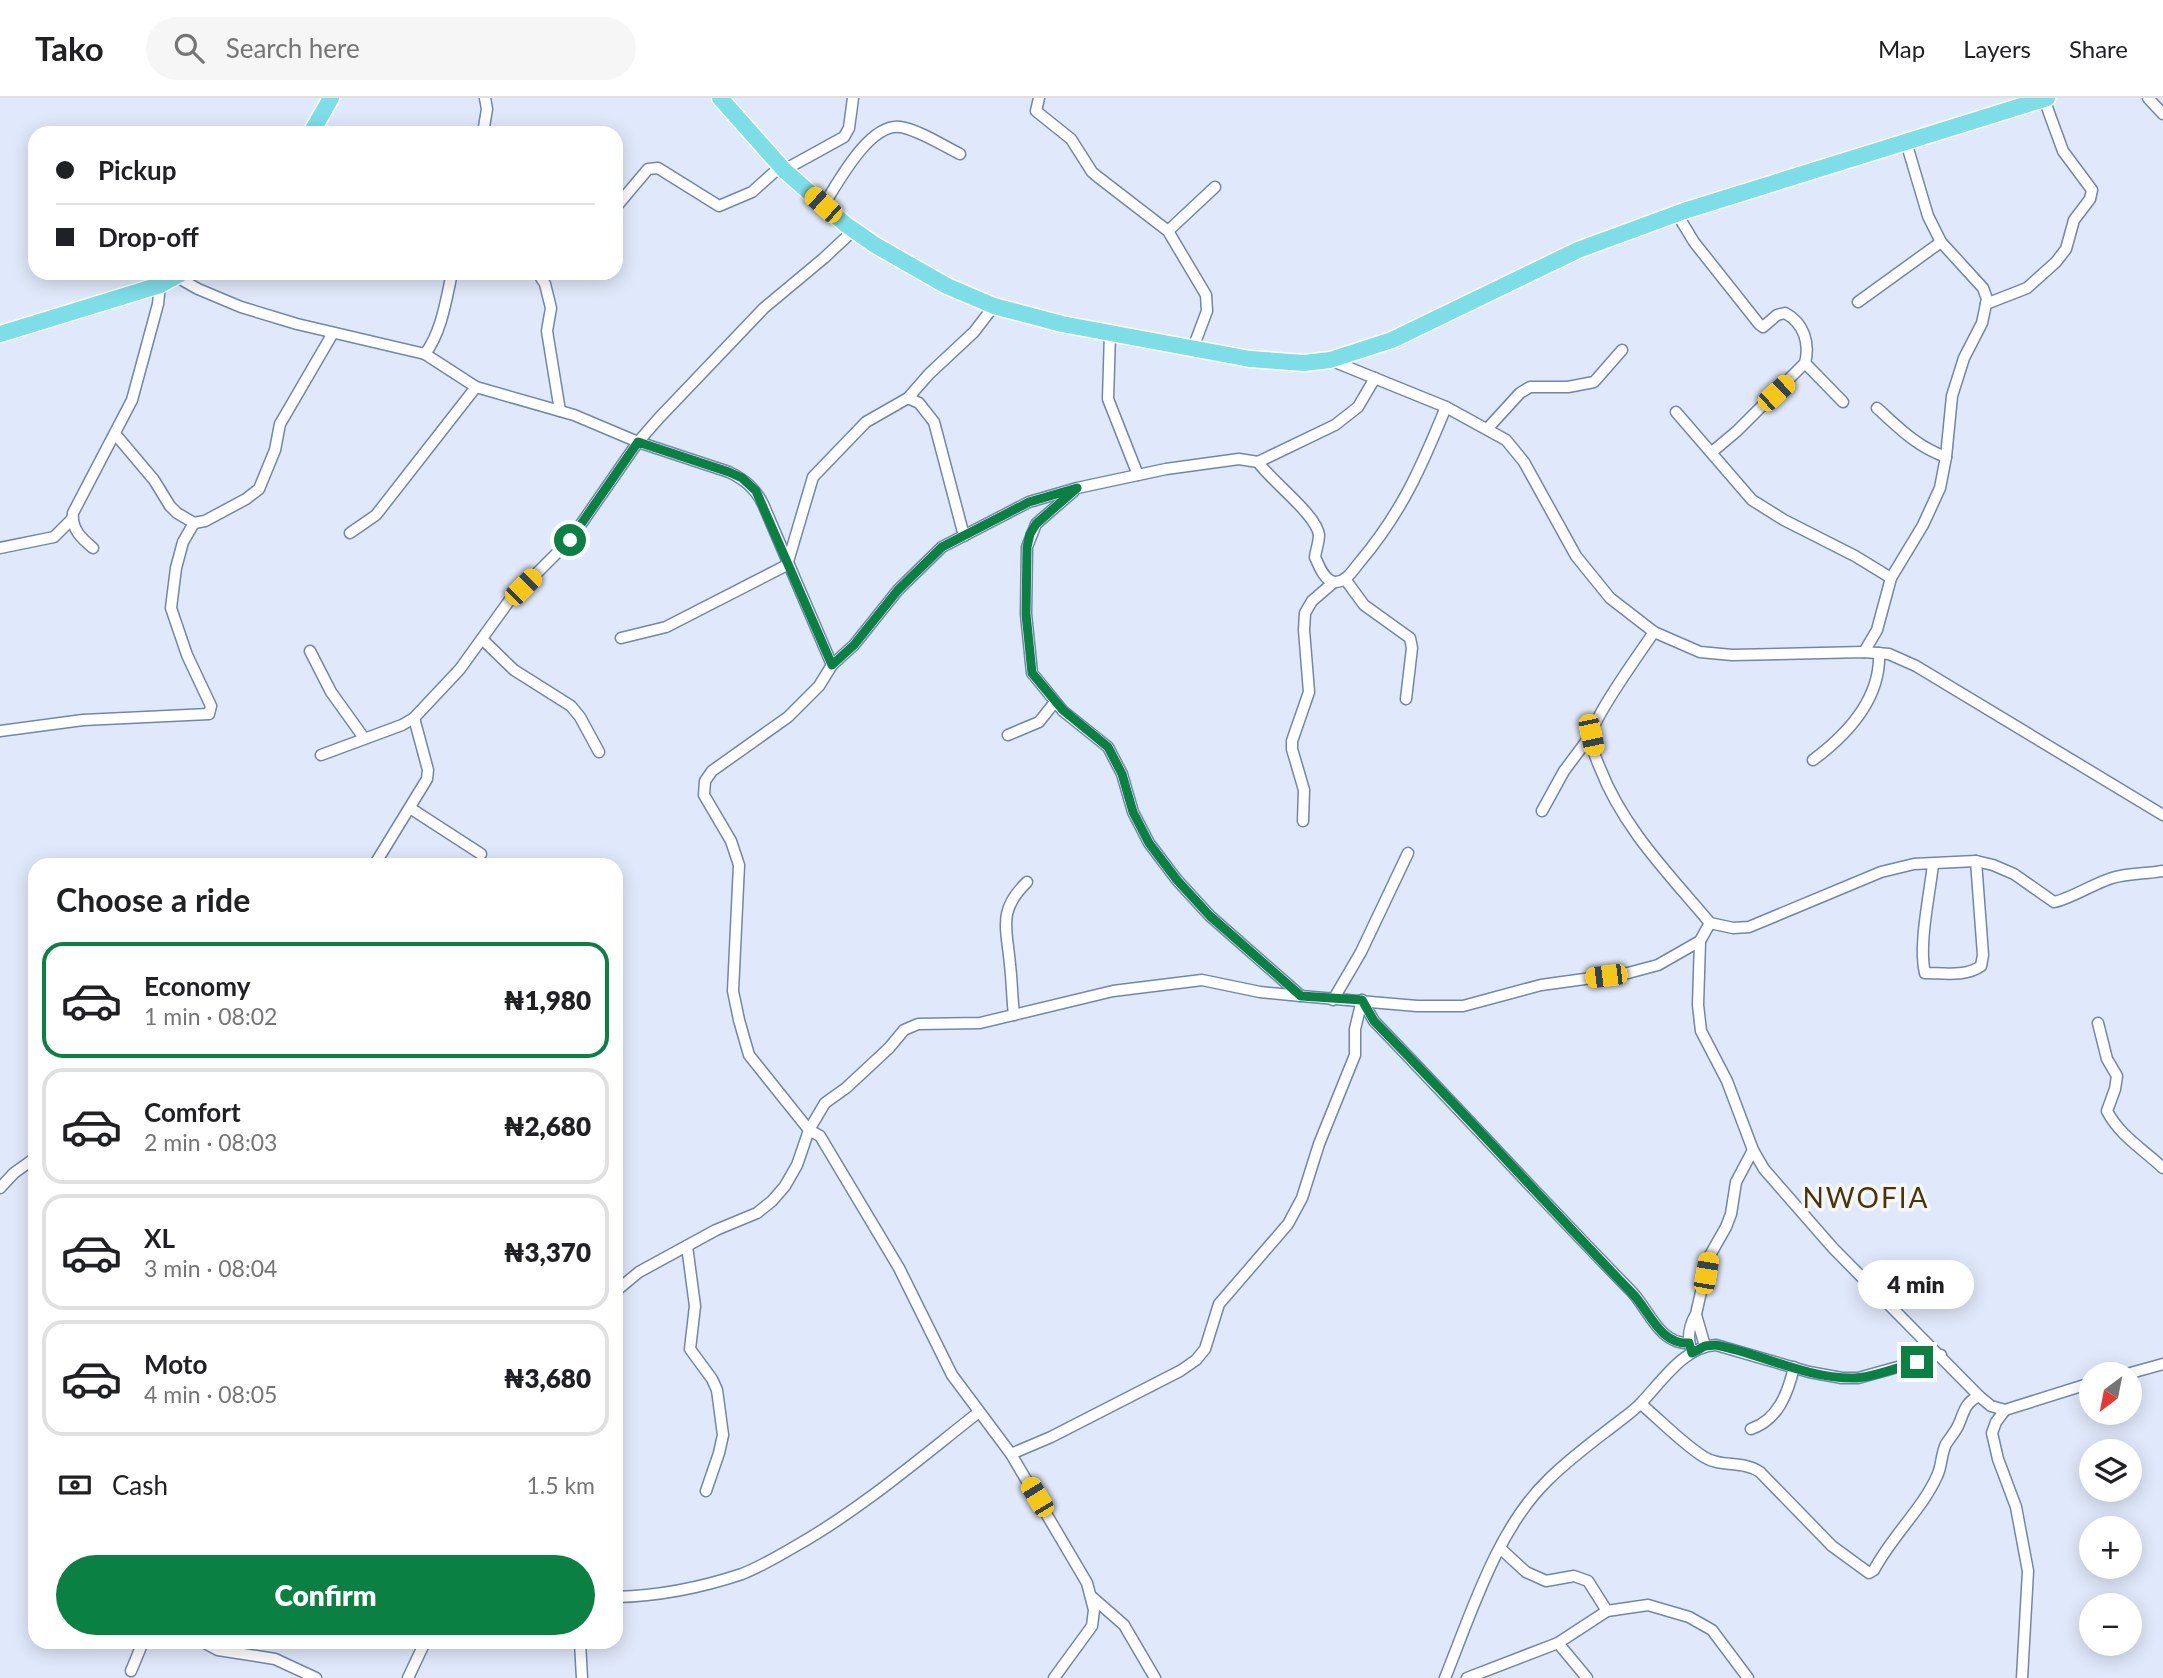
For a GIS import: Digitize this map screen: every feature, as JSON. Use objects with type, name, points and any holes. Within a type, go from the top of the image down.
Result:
[{"type":"main road","points":[[315,126],[331,98]]},
{"type":"main road","points":[[720,98],[783,168],[823,205],[854,230],[908,265],[947,285],[994,306],[1062,324],[1193,348],[1280,362],[1304,363],[1330,360],[1392,340],[1578,250],[1677,214],[2045,98]]},
{"type":"main road","points":[[0,334],[170,280]]},
{"type":"street","points":[[484,126],[487,109],[485,98]]},
{"type":"street","points":[[623,199],[648,169],[653,167],[719,206],[752,192],[783,168],[844,137],[849,128],[853,98]]},
{"type":"street","points":[[1039,98],[1036,111],[1071,139],[1091,172],[1168,231],[1206,295],[1207,311],[1193,348]]},
{"type":"street","points":[[1986,304],[2027,288],[2056,262],[2066,249],[2074,220],[2090,199],[2092,190],[2063,151],[2045,98]]},
{"type":"street","points":[[2148,98],[2163,114]]},
{"type":"street","points":[[823,205],[859,152],[874,136],[889,128],[900,127],[960,154]]},
{"type":"street","points":[[1864,652],[1877,630],[1891,578],[1940,488],[1952,396],[1958,375],[1982,323],[1986,304],[1983,288],[1941,242],[1928,216],[1906,142]]},
{"type":"street","points":[[1168,231],[1215,187]]},
{"type":"street","points":[[1677,214],[1694,242],[1759,324],[1763,327],[1777,315],[1785,313],[1791,316],[1807,340],[1805,363],[1737,431],[1712,452]]},
{"type":"street","points":[[321,755],[414,718],[460,669],[509,601],[570,540],[638,442],[765,308],[854,230]]},
{"type":"street","points":[[1858,302],[1941,242]]},
{"type":"street","points":[[186,280],[198,289],[241,307],[296,324],[425,354],[476,387],[574,415],[638,442],[742,478],[756,491],[832,665]]},
{"type":"street","points":[[425,354],[431,347],[442,317],[450,280]]},
{"type":"street","points":[[542,280],[551,308],[547,331],[560,411]]},
{"type":"street","points":[[0,548],[54,537],[72,519],[93,472],[116,435],[132,400],[158,304],[160,285]]},
{"type":"street","points":[[621,638],[666,626],[788,565],[806,496],[814,477],[866,422],[908,398],[929,374],[974,332],[994,306]]},
{"type":"street","points":[[116,435],[154,480],[177,513],[194,523],[205,521],[259,489],[275,450],[280,424],[333,333]]},
{"type":"street","points":[[1110,333],[1108,399],[1138,475]]},
{"type":"street","points":[[1488,428],[1520,393],[1530,387],[1568,387],[1594,382],[1622,350]]},
{"type":"street","points":[[1330,360],[1446,407],[1506,440],[1524,463],[1576,556],[1610,598],[1654,632],[1700,652],[1732,655],[1864,652],[1889,654],[1916,666],[2163,815]]},
{"type":"street","points":[[1805,363],[1843,402]]},
{"type":"street","points":[[1054,1678],[1092,1626],[1094,1610],[1087,1583],[1011,1454],[952,1375],[899,1268],[820,1136],[809,1130],[749,1055],[733,991],[739,865],[731,841],[704,795],[705,781],[712,771],[788,716],[819,686],[832,665],[854,645],[898,590],[942,547],[1029,502],[1077,488],[1239,459],[1258,462],[1335,425],[1358,407],[1375,377]]},
{"type":"street","points":[[350,533],[376,515],[476,387]]},
{"type":"street","points":[[908,398],[919,402],[934,422],[964,536]]},
{"type":"street","points":[[1303,821],[1304,790],[1292,741],[1309,692],[1305,613],[1312,601],[1339,581],[1375,543],[1405,500],[1446,407]]},
{"type":"street","points":[[1877,408],[1910,439],[1927,450],[1946,457]]},
{"type":"street","points":[[1676,412],[1752,500],[1891,578]]},
{"type":"street","points":[[1258,462],[1317,528],[1319,538],[1315,557],[1326,577],[1339,581],[1364,605],[1410,638],[1412,648],[1406,699]]},
{"type":"street","points":[[1077,488],[1036,524],[1027,547],[1026,614],[1032,673],[1055,702],[1108,747],[1122,774],[1133,812],[1149,843],[1177,880],[1210,916],[1301,996]]},
{"type":"street","points":[[72,519],[82,539],[93,548]]},
{"type":"street","points":[[0,732],[83,720],[209,714],[211,706],[187,655],[171,608],[176,568],[183,542],[194,523]]},
{"type":"street","points":[[1542,811],[1564,771],[1591,735],[1601,714],[1654,632]]},
{"type":"street","points":[[482,639],[514,670],[571,706],[599,752]]},
{"type":"street","points":[[310,651],[331,692],[364,738]]},
{"type":"street","points":[[1814,760],[1847,732],[1860,713],[1877,677],[1879,653]]},
{"type":"street","points":[[1008,735],[1040,722],[1055,702]]},
{"type":"street","points":[[379,858],[421,791],[428,770],[414,718]]},
{"type":"street","points":[[1591,735],[1595,757],[1615,804],[1632,831],[1710,923],[1732,928],[1749,927],[1881,872],[1914,864],[1976,861],[1993,864],[2014,874],[2054,902],[2115,877],[2163,872]]},
{"type":"street","points":[[410,808],[481,854]]},
{"type":"street","points":[[1333,999],[1361,952],[1408,852]]},
{"type":"street","points":[[1933,864],[1923,951],[1924,968],[1925,973],[1951,974],[1974,971],[1981,966],[1983,955],[1976,861]]},
{"type":"street","points":[[1014,1015],[1005,934],[1006,912],[1016,892],[1027,881]]},
{"type":"street","points":[[1710,923],[1700,941],[1698,1005],[1701,1031],[1727,1081],[1753,1150],[1764,1169],[1810,1223],[1991,1406],[2006,1410],[2079,1387]]},
{"type":"street","points":[[623,1285],[639,1272],[716,1230],[757,1213],[772,1201],[785,1186],[797,1165],[809,1130],[825,1103],[846,1088],[889,1048],[904,1030],[918,1024],[980,1023],[1113,991],[1202,980],[1260,992],[1417,1006],[1462,1006],[1541,985],[1648,968],[1700,941]]},
{"type":"street","points":[[1362,1000],[1374,1021],[1576,1231],[1637,1297],[1664,1333],[1679,1344],[1691,1348],[1729,1348],[1842,1378],[1858,1378],[1941,1355]]},
{"type":"street","points":[[1011,1454],[1051,1437],[1180,1371],[1196,1360],[1205,1349],[1219,1304],[1288,1224],[1302,1198],[1319,1144],[1355,1055],[1355,1029],[1362,1000]]},
{"type":"street","points":[[2098,1023],[2107,1059],[2116,1076],[2115,1089],[2106,1111],[2138,1149],[2163,1168]]},
{"type":"street","points":[[1445,1678],[1488,1574],[1527,1502],[1578,1453],[1641,1404],[1691,1348],[1692,1321],[1709,1257],[1726,1227],[1736,1182],[1753,1150]]},
{"type":"street","points":[[0,1188],[28,1163]]},
{"type":"street","points":[[687,1246],[695,1306],[691,1349],[717,1390],[723,1435],[706,1490]]},
{"type":"street","points":[[1696,1314],[1705,1346]]},
{"type":"street","points":[[2142,1370],[2163,1364]]},
{"type":"street","points":[[1751,1429],[1761,1426],[1773,1416],[1790,1385],[1794,1367]]},
{"type":"street","points":[[1641,1404],[1704,1457],[1720,1462],[1751,1465],[1832,1546],[1869,1573],[1874,1570],[1895,1535],[1930,1493],[1940,1471],[1945,1445],[1960,1423],[1964,1409],[1971,1400],[1979,1396]]},
{"type":"street","points":[[2006,1410],[1996,1422],[1992,1433],[2016,1507],[2028,1571],[2022,1678]]},
{"type":"street","points":[[623,1596],[664,1592],[708,1583],[742,1574],[766,1563],[830,1527],[979,1412]]},
{"type":"street","points":[[1501,1549],[1526,1572],[1546,1581],[1574,1576],[1588,1581],[1607,1611]]},
{"type":"street","points":[[1092,1597],[1124,1625],[1155,1678]]},
{"type":"street","points":[[1467,1678],[1481,1676],[1558,1643],[1607,1611],[1648,1605],[1689,1617],[1712,1630],[1748,1678]]},
{"type":"street","points":[[1558,1643],[1587,1678]]},
{"type":"street","points":[[131,1671],[140,1649]]},
{"type":"street","points":[[216,1649],[275,1659],[316,1678]]},
{"type":"street","points":[[408,1678],[422,1649]]},
{"type":"street","points":[[580,1649],[582,1678]]},
{"type":"district","name":"NWOFIA","points":[[1866,1197]]},
{"type":"route","points":[[570,540],[638,442],[742,478],[756,491],[763,504],[832,665],[854,645],[898,590],[942,547],[1029,502],[1077,488],[1036,524],[1030,534],[1027,547],[1026,614],[1032,673],[1063,710],[1108,747],[1122,774],[1133,812],[1149,843],[1177,880],[1210,916],[1301,996],[1362,1000],[1374,1021],[1576,1231],[1637,1297],[1649,1317],[1679,1344],[1689,1343],[1692,1353],[1705,1346],[1716,1345],[1809,1372],[1842,1378],[1858,1378],[1917,1362]]}]
